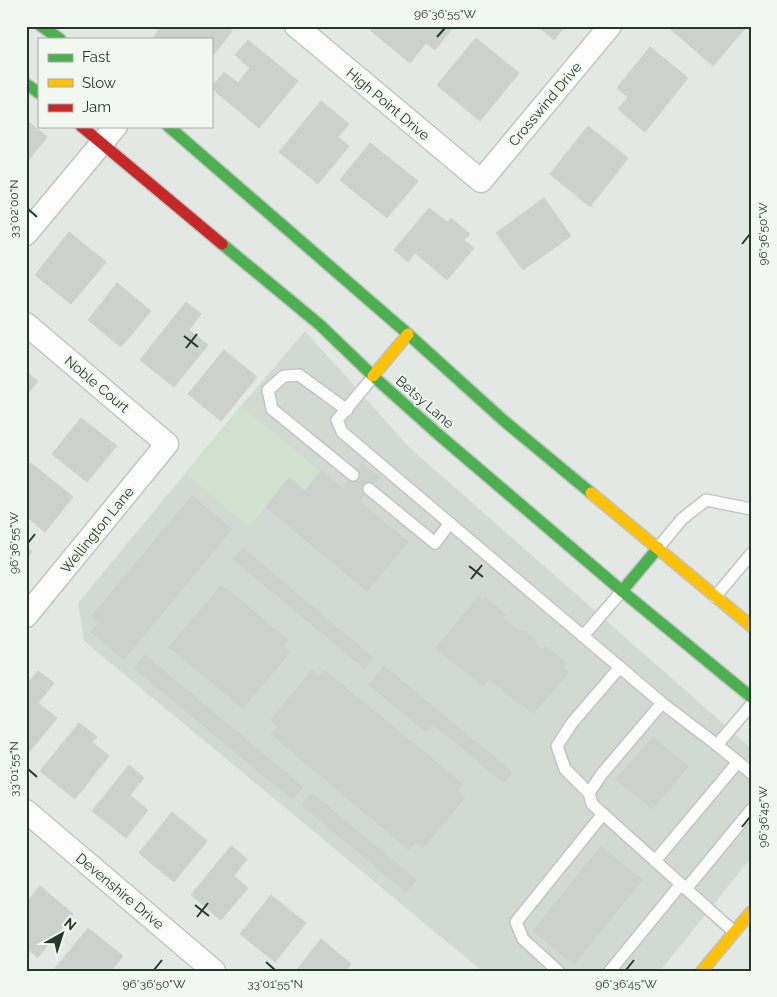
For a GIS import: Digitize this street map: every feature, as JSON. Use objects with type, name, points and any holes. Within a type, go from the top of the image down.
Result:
[{"type":"main road","points":[[41,26],[59,38]]},
{"type":"main road","points":[[26,84],[38,92]]},
{"type":"main road","name":"Betsy Lane","points":[[88,128],[109,134],[439,434],[622,591],[751,697]]},
{"type":"main road","points":[[170,128],[408,334],[503,420],[751,626]]},
{"type":"main road","points":[[373,376],[408,334]]},
{"type":"main road","points":[[622,591],[658,548]]},
{"type":"main road","points":[[702,971],[751,912]]},
{"type":"street","name":"High Point Drive","points":[[296,26],[481,181]]},
{"type":"street","name":"Crosswind Drive","points":[[481,181],[610,26]]},
{"type":"street","points":[[26,234],[109,134]]},
{"type":"street","name":"Noble Court","points":[[26,324],[167,444]]},
{"type":"street","name":"Wellington Lane","points":[[26,616],[167,444]]},
{"type":"street","name":"Devenshire Drive","points":[[26,811],[214,971]]},
{"type":"lane","points":[[346,410],[299,374],[284,376],[268,390],[272,409],[353,475]]},
{"type":"lane","points":[[373,376],[337,420],[342,432],[662,703],[751,773]]},
{"type":"lane","points":[[369,488],[435,543],[450,523]]},
{"type":"lane","points":[[658,548],[682,519],[706,500],[751,509]]},
{"type":"lane","points":[[715,597],[751,554]]},
{"type":"lane","points":[[583,636],[622,591]]},
{"type":"lane","points":[[620,667],[572,723],[557,746],[565,769],[589,793],[592,804],[734,932]]},
{"type":"lane","points":[[589,793],[601,774],[662,703]]},
{"type":"lane","points":[[717,745],[751,705]]},
{"type":"lane","points":[[655,861],[738,762]]},
{"type":"lane","points":[[610,971],[751,810]]},
{"type":"lane","points":[[558,971],[522,939],[516,922],[603,814]]},
{"type":"shaded area","points":[[305,331],[410,448],[751,748],[751,858],[660,971],[482,971],[84,641],[78,603]]},
{"type":"green space","points":[[241,406],[321,472],[305,491],[289,478],[249,527],[185,473]]},
{"type":"building","points":[[162,26],[226,26],[232,31],[212,57],[212,38],[153,38]]},
{"type":"building","points":[[374,26],[454,26],[435,50],[426,43],[410,63],[371,31]]},
{"type":"building","points":[[538,26],[565,26],[554,40]]},
{"type":"building","points":[[667,26],[747,26],[713,66]]},
{"type":"building","points":[[476,38],[519,73],[480,121],[437,85]]},
{"type":"building","points":[[248,40],[298,81],[259,128],[212,89],[224,72],[238,83],[250,68],[235,55]]},
{"type":"building","points":[[650,47],[688,78],[645,132],[618,109],[628,97],[617,88]]},
{"type":"building","points":[[321,101],[349,124],[338,137],[349,146],[318,184],[279,152]]},
{"type":"building","points":[[26,120],[47,137],[26,163]]},
{"type":"building","points":[[588,126],[628,158],[590,207],[550,174]]},
{"type":"building","points":[[370,143],[418,181],[387,218],[340,180]]},
{"type":"building","points":[[544,198],[571,236],[523,270],[496,233]]},
{"type":"building","points":[[429,208],[447,222],[451,218],[470,234],[464,240],[474,248],[447,280],[415,253],[408,262],[394,250]]},
{"type":"building","points":[[69,232],[106,262],[71,304],[35,275]]},
{"type":"building","points":[[117,283],[151,311],[121,347],[88,320]]},
{"type":"building","points":[[186,302],[201,314],[189,330],[208,345],[174,387],[140,360]]},
{"type":"building","points":[[224,350],[257,377],[221,421],[188,394]]},
{"type":"building","points":[[26,372],[38,381],[26,396]]},
{"type":"building","points":[[81,418],[117,446],[87,482],[52,454]]},
{"type":"building","points":[[31,463],[73,497],[45,532],[26,516],[26,469]]},
{"type":"building","points":[[362,464],[379,477],[359,501],[408,542],[367,591],[266,507],[289,478],[305,491],[321,471],[342,488]]},
{"type":"building","points":[[192,496],[232,529],[124,659],[91,632],[99,622],[92,616]]},
{"type":"building","points":[[26,547],[32,552],[26,560]]},
{"type":"building","points":[[243,548],[373,658],[364,668],[233,559]]},
{"type":"building","points":[[222,585],[288,640],[283,646],[290,652],[243,708],[169,647]]},
{"type":"building","points":[[478,597],[483,601],[486,598],[506,615],[503,618],[520,632],[523,630],[537,641],[535,644],[542,650],[545,646],[566,663],[563,667],[569,672],[533,714],[489,679],[483,686],[436,648]]},
{"type":"building","points":[[145,655],[303,787],[292,799],[134,668]]},
{"type":"building","points":[[384,666],[512,772],[504,783],[433,724],[426,732],[369,685]]},
{"type":"building","points":[[312,670],[319,677],[324,670],[463,784],[457,791],[465,797],[423,848],[416,842],[409,850],[271,734],[278,726],[271,720]]},
{"type":"building","points":[[38,671],[54,683],[38,703],[57,718],[26,756],[26,685]]},
{"type":"building","points":[[79,723],[97,737],[92,742],[109,756],[75,799],[40,771]]},
{"type":"building","points":[[653,737],[688,767],[652,809],[616,779]]},
{"type":"building","points":[[129,765],[144,778],[130,795],[148,810],[126,838],[92,811]]},
{"type":"building","points":[[312,793],[416,880],[406,892],[302,805]]},
{"type":"building","points":[[172,812],[207,841],[174,882],[139,853]]},
{"type":"building","points":[[231,846],[247,859],[234,876],[248,888],[221,920],[191,895]]},
{"type":"building","points":[[601,846],[642,880],[574,964],[533,931]]},
{"type":"building","points":[[40,886],[73,914],[38,957],[26,948],[26,903]]},
{"type":"building","points":[[271,895],[306,923],[275,962],[240,934]]},
{"type":"building","points":[[88,928],[123,956],[111,971],[53,971]]},
{"type":"building","points":[[321,939],[351,964],[345,971],[296,971]]},
{"type":"traffic: fast","points":[[41,26],[59,38]]},
{"type":"traffic: fast","points":[[26,84],[38,92]]},
{"type":"traffic: fast","points":[[170,128],[408,334],[503,420],[591,493]]},
{"type":"traffic: fast","points":[[222,244],[320,325],[439,435],[622,591],[751,697]]},
{"type":"traffic: fast","points":[[622,591],[658,548]]},
{"type":"traffic: slow","points":[[373,376],[408,334]]},
{"type":"traffic: slow","points":[[591,493],[751,626]]},
{"type":"traffic: slow","points":[[702,971],[751,912]]},
{"type":"traffic: jam","points":[[83,128],[222,244]]}]
